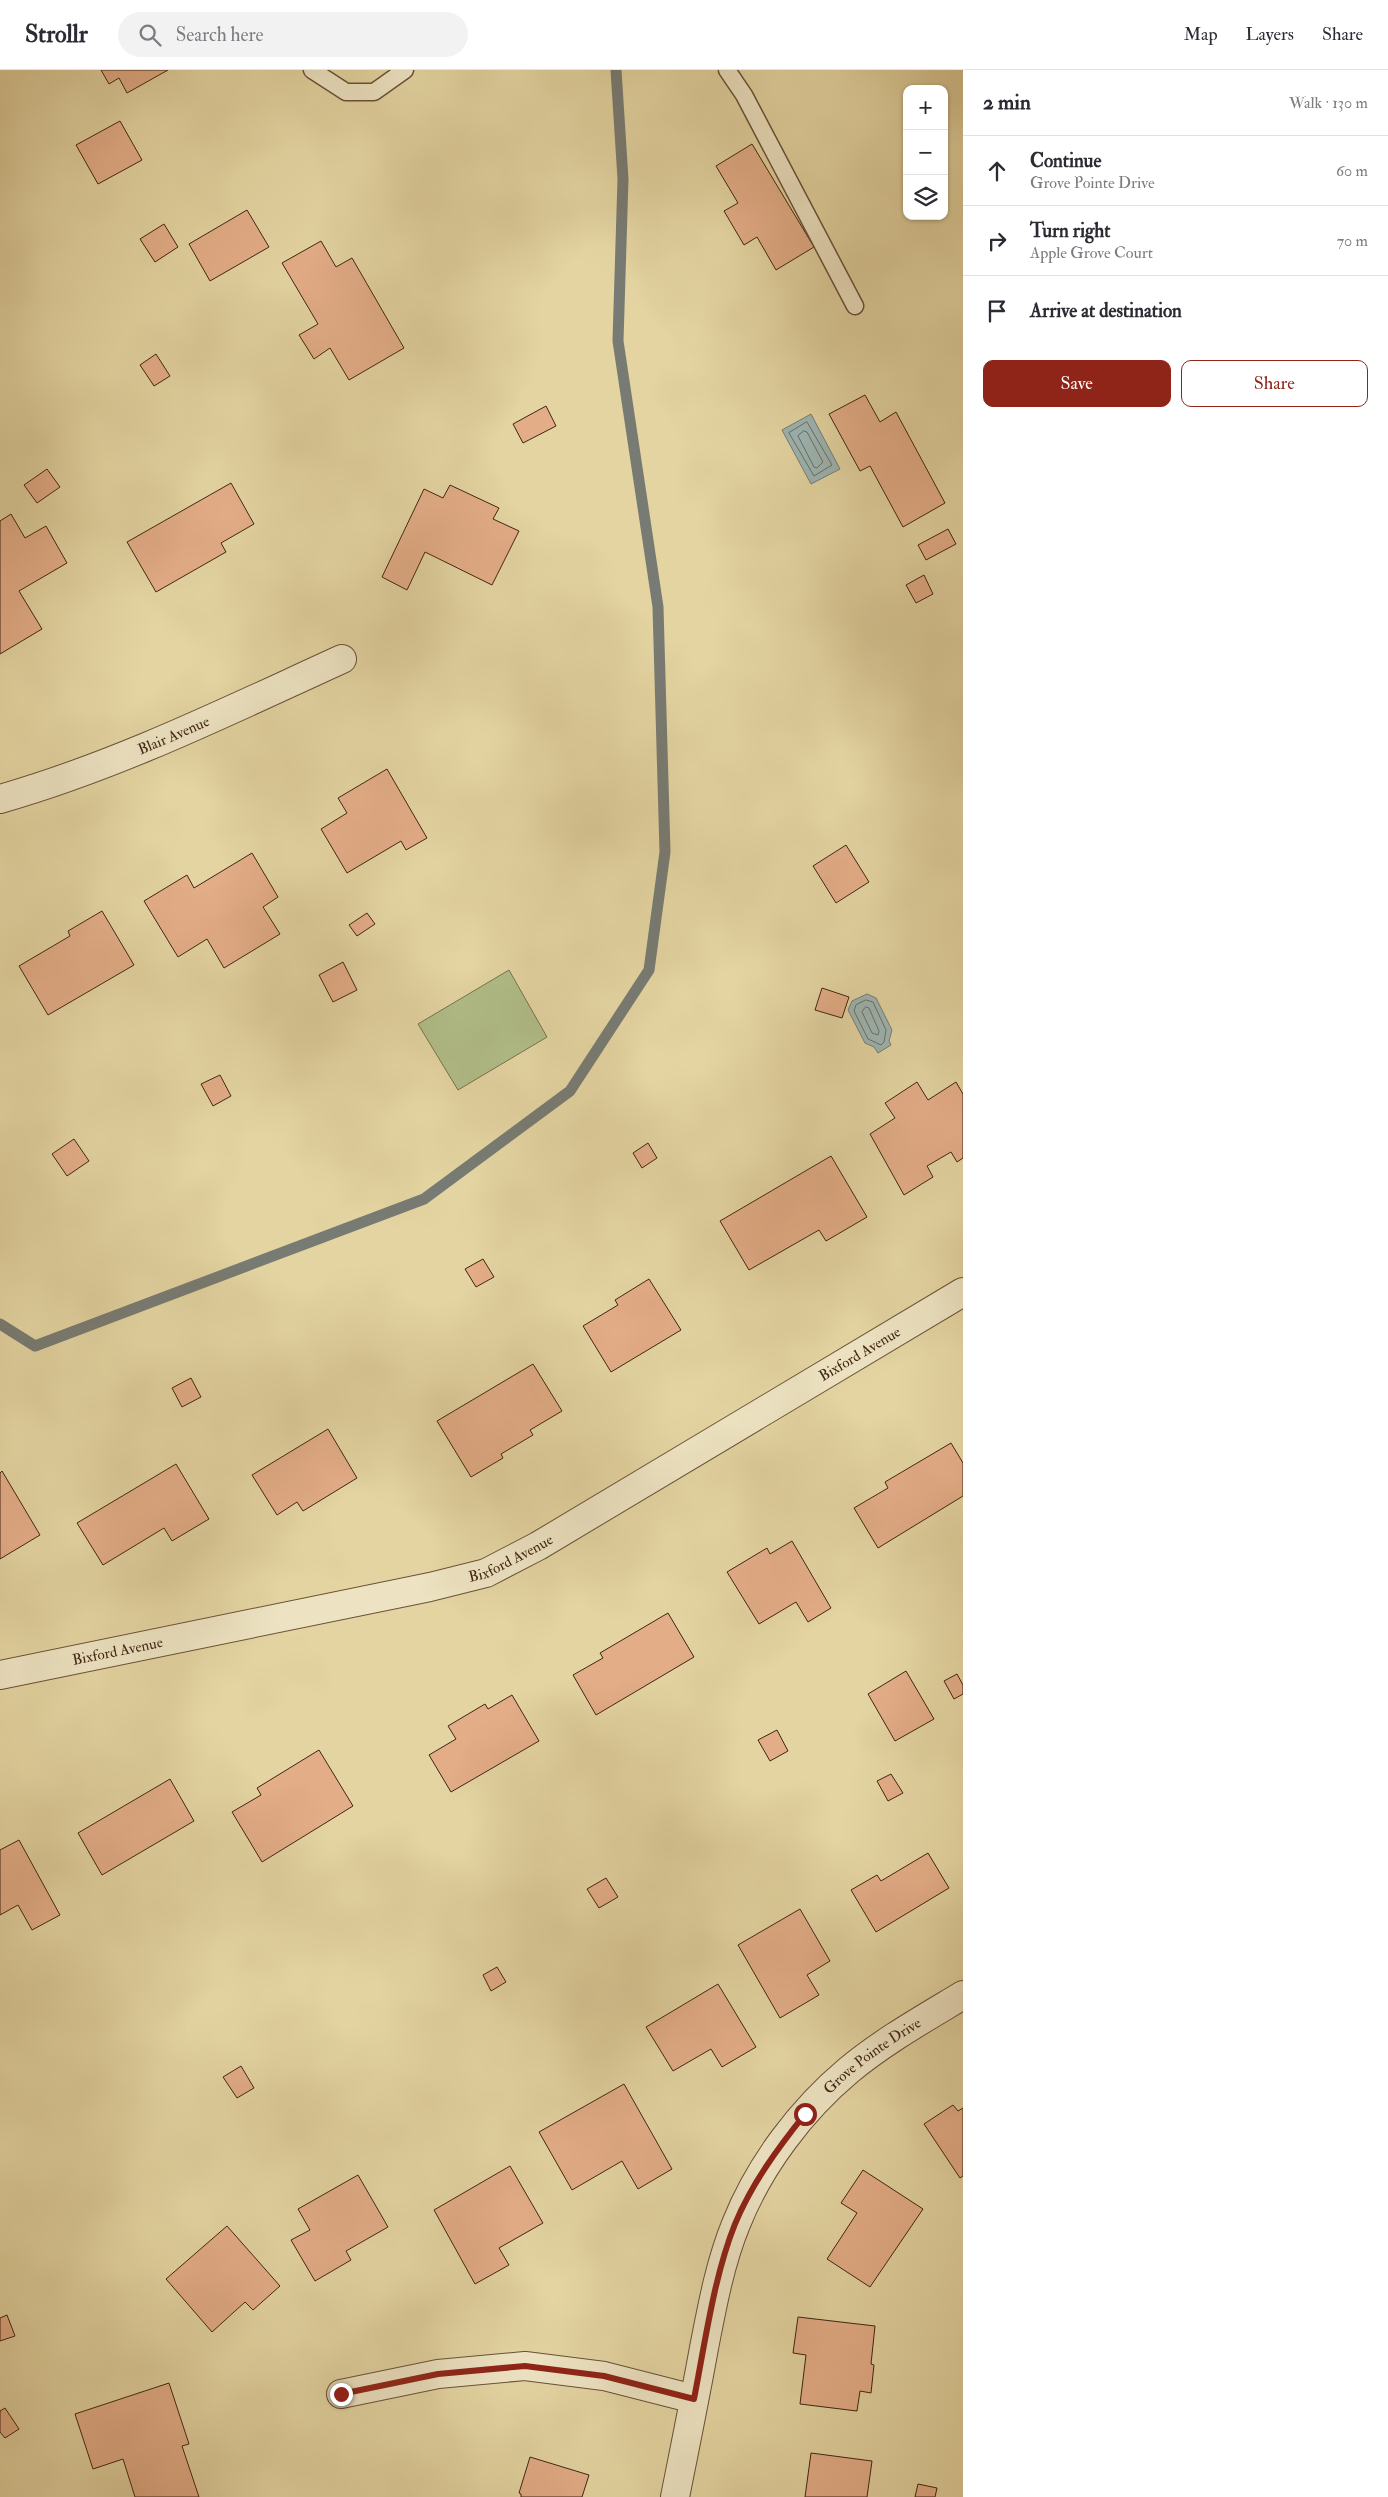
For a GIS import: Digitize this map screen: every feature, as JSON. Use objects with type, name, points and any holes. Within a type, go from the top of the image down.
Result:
[{"type":"street","name":"Blair Avenue","points":[[0,799],[55,783],[116,760],[342,659]]},
{"type":"street","name":"Bixford Avenue","points":[[0,1675],[430,1587],[486,1573],[538,1546],[963,1292]]},
{"type":"street","name":"Grove Pointe Drive","points":[[675,2497],[714,2299],[735,2224],[776,2150],[805,2114],[849,2070],[900,2033],[963,1995]]},
{"type":"street","points":[[341,2394],[438,2374],[525,2366],[604,2376],[694,2399]]},
{"type":"lane","points":[[312,70],[346,92],[374,92],[405,70]]},
{"type":"lane","points":[[727,70],[744,95],[854,306]]},
{"type":"green space","points":[[509,970],[547,1037],[458,1090],[418,1024]]},
{"type":"water","points":[[811,414],[840,469],[811,484],[782,430]]},
{"type":"water","points":[[867,994],[876,998],[892,1030],[889,1041],[891,1045],[878,1053],[874,1047],[865,1043],[848,1010],[852,1001]]},
{"type":"building","points":[[101,70],[168,70],[127,93],[119,78],[109,84]]},
{"type":"building","points":[[120,121],[142,160],[98,184],[76,145]]},
{"type":"building","points":[[752,144],[814,247],[776,270],[757,237],[744,245],[724,211],[738,203],[716,166]]},
{"type":"building","points":[[247,210],[269,247],[210,281],[189,244]]},
{"type":"building","points":[[164,224],[178,247],[155,262],[140,239]]},
{"type":"building","points":[[321,241],[336,267],[352,258],[404,348],[349,380],[330,348],[314,359],[299,335],[318,324],[282,263]]},
{"type":"building","points":[[156,354],[170,376],[154,386],[140,365]]},
{"type":"building","points":[[865,395],[880,422],[896,412],[945,503],[903,527],[870,466],[860,471],[829,414]]},
{"type":"building","points":[[546,406],[556,426],[523,443],[513,424]]},
{"type":"building","points":[[47,469],[60,487],[37,503],[24,485]]},
{"type":"building","points":[[231,483],[254,524],[221,543],[226,552],[156,592],[127,542]]},
{"type":"building","points":[[450,485],[499,508],[493,519],[519,531],[492,585],[425,552],[407,590],[382,577],[424,489],[443,498]]},
{"type":"building","points":[[11,514],[25,538],[46,526],[67,563],[19,591],[42,629],[0,654],[0,521]]},
{"type":"building","points":[[948,529],[956,544],[926,560],[918,545]]},
{"type":"building","points":[[924,575],[933,594],[916,603],[906,585]]},
{"type":"building","points":[[387,769],[427,838],[406,850],[401,841],[347,873],[321,829],[347,813],[338,798]]},
{"type":"building","points":[[846,845],[869,882],[836,903],[813,866]]},
{"type":"building","points":[[252,853],[278,897],[263,907],[280,934],[224,968],[207,939],[178,957],[144,901],[187,875],[194,888]]},
{"type":"building","points":[[102,911],[134,965],[48,1015],[19,966],[70,936],[68,931]]},
{"type":"building","points":[[367,913],[375,924],[357,936],[349,925]]},
{"type":"building","points":[[343,962],[357,990],[333,1002],[319,975]]},
{"type":"building","points":[[822,988],[849,997],[842,1018],[815,1010]]},
{"type":"building","points":[[220,1075],[231,1096],[213,1106],[201,1084]]},
{"type":"building","points":[[917,1082],[928,1100],[956,1082],[963,1094],[963,1158],[957,1162],[951,1152],[927,1166],[933,1177],[904,1195],[870,1134],[895,1118],[885,1103]]},
{"type":"building","points":[[74,1139],[89,1161],[67,1176],[52,1154]]},
{"type":"building","points":[[648,1143],[657,1158],[642,1168],[633,1153]]},
{"type":"building","points":[[831,1156],[867,1217],[826,1241],[819,1230],[749,1270],[720,1221]]},
{"type":"building","points":[[483,1259],[494,1277],[476,1287],[465,1269]]},
{"type":"building","points":[[649,1279],[681,1330],[611,1372],[583,1326],[618,1305],[615,1300]]},
{"type":"building","points":[[533,1364],[562,1411],[530,1430],[533,1435],[501,1454],[503,1458],[471,1477],[437,1421]]},
{"type":"building","points":[[191,1378],[201,1397],[182,1407],[172,1388]]},
{"type":"building","points":[[328,1429],[357,1478],[303,1511],[297,1502],[277,1515],[252,1475]]},
{"type":"building","points":[[951,1443],[963,1463],[963,1496],[878,1548],[854,1508],[888,1488],[885,1482]]},
{"type":"building","points":[[176,1464],[209,1519],[172,1541],[164,1528],[103,1565],[77,1523]]},
{"type":"building","points":[[2,1471],[40,1535],[0,1559],[0,1473]]},
{"type":"building","points":[[792,1541],[831,1608],[808,1622],[796,1602],[759,1624],[727,1572],[767,1548],[770,1554]]},
{"type":"building","points":[[668,1613],[694,1657],[596,1715],[573,1675],[603,1658],[600,1653]]},
{"type":"building","points":[[906,1671],[934,1719],[895,1741],[868,1694]]},
{"type":"building","points":[[957,1674],[963,1685],[963,1694],[954,1699],[944,1681]]},
{"type":"building","points":[[512,1695],[539,1741],[451,1792],[429,1755],[456,1739],[448,1726],[485,1704],[488,1709]]},
{"type":"building","points":[[777,1730],[788,1751],[770,1761],[758,1740]]},
{"type":"building","points":[[319,1750],[353,1806],[262,1862],[232,1812],[261,1795],[257,1788]]},
{"type":"building","points":[[891,1774],[903,1793],[888,1801],[877,1781]]},
{"type":"building","points":[[170,1779],[194,1821],[102,1875],[78,1833]]},
{"type":"building","points":[[19,1840],[60,1915],[32,1930],[18,1905],[0,1915],[0,1850]]},
{"type":"building","points":[[928,1853],[949,1888],[876,1932],[851,1890],[877,1875],[881,1881]]},
{"type":"building","points":[[606,1878],[618,1897],[599,1908],[587,1889]]},
{"type":"building","points":[[800,1909],[830,1961],[807,1975],[819,1995],[780,2018],[738,1945]]},
{"type":"building","points":[[497,1967],[506,1982],[491,1991],[483,1975]]},
{"type":"building","points":[[718,1984],[756,2047],[722,2067],[711,2049],[673,2071],[646,2027]]},
{"type":"building","points":[[241,2066],[254,2088],[237,2098],[223,2077]]},
{"type":"building","points":[[624,2084],[672,2169],[638,2189],[622,2161],[572,2190],[539,2132]]},
{"type":"building","points":[[953,2105],[958,2111],[963,2108],[963,2176],[960,2178],[924,2124]]},
{"type":"building","points":[[510,2166],[543,2223],[499,2248],[509,2265],[475,2284],[434,2210]]},
{"type":"building","points":[[863,2170],[923,2209],[870,2287],[827,2259],[857,2213],[841,2203]]},
{"type":"building","points":[[358,2175],[388,2227],[346,2251],[351,2260],[315,2281],[291,2240],[310,2230],[298,2209]]},
{"type":"building","points":[[227,2226],[280,2286],[253,2310],[245,2302],[212,2332],[166,2279]]},
{"type":"building","points":[[7,2315],[15,2336],[0,2341],[0,2318]]},
{"type":"building","points":[[798,2317],[875,2326],[871,2364],[874,2365],[871,2393],[860,2391],[857,2411],[800,2404],[806,2355],[793,2353]]},
{"type":"building","points":[[169,2383],[189,2444],[182,2446],[199,2497],[135,2497],[123,2459],[93,2469],[75,2414]]},
{"type":"building","points":[[5,2408],[19,2429],[5,2438],[0,2432],[0,2411]]},
{"type":"building","points":[[811,2453],[872,2461],[867,2497],[805,2497]]},
{"type":"building","points":[[530,2457],[589,2475],[582,2497],[521,2497],[519,2493]]},
{"type":"building","points":[[918,2484],[937,2488],[935,2497],[915,2497]]},
{"type":"waterway","points":[[0,1324],[35,1346],[424,1199],[570,1091],[649,970],[665,852],[658,607],[618,341],[623,179],[616,70]]},
{"type":"route","points":[[341,2394],[438,2374],[525,2366],[604,2376],[694,2399],[714,2299],[735,2224],[776,2150],[805,2114]]}]
